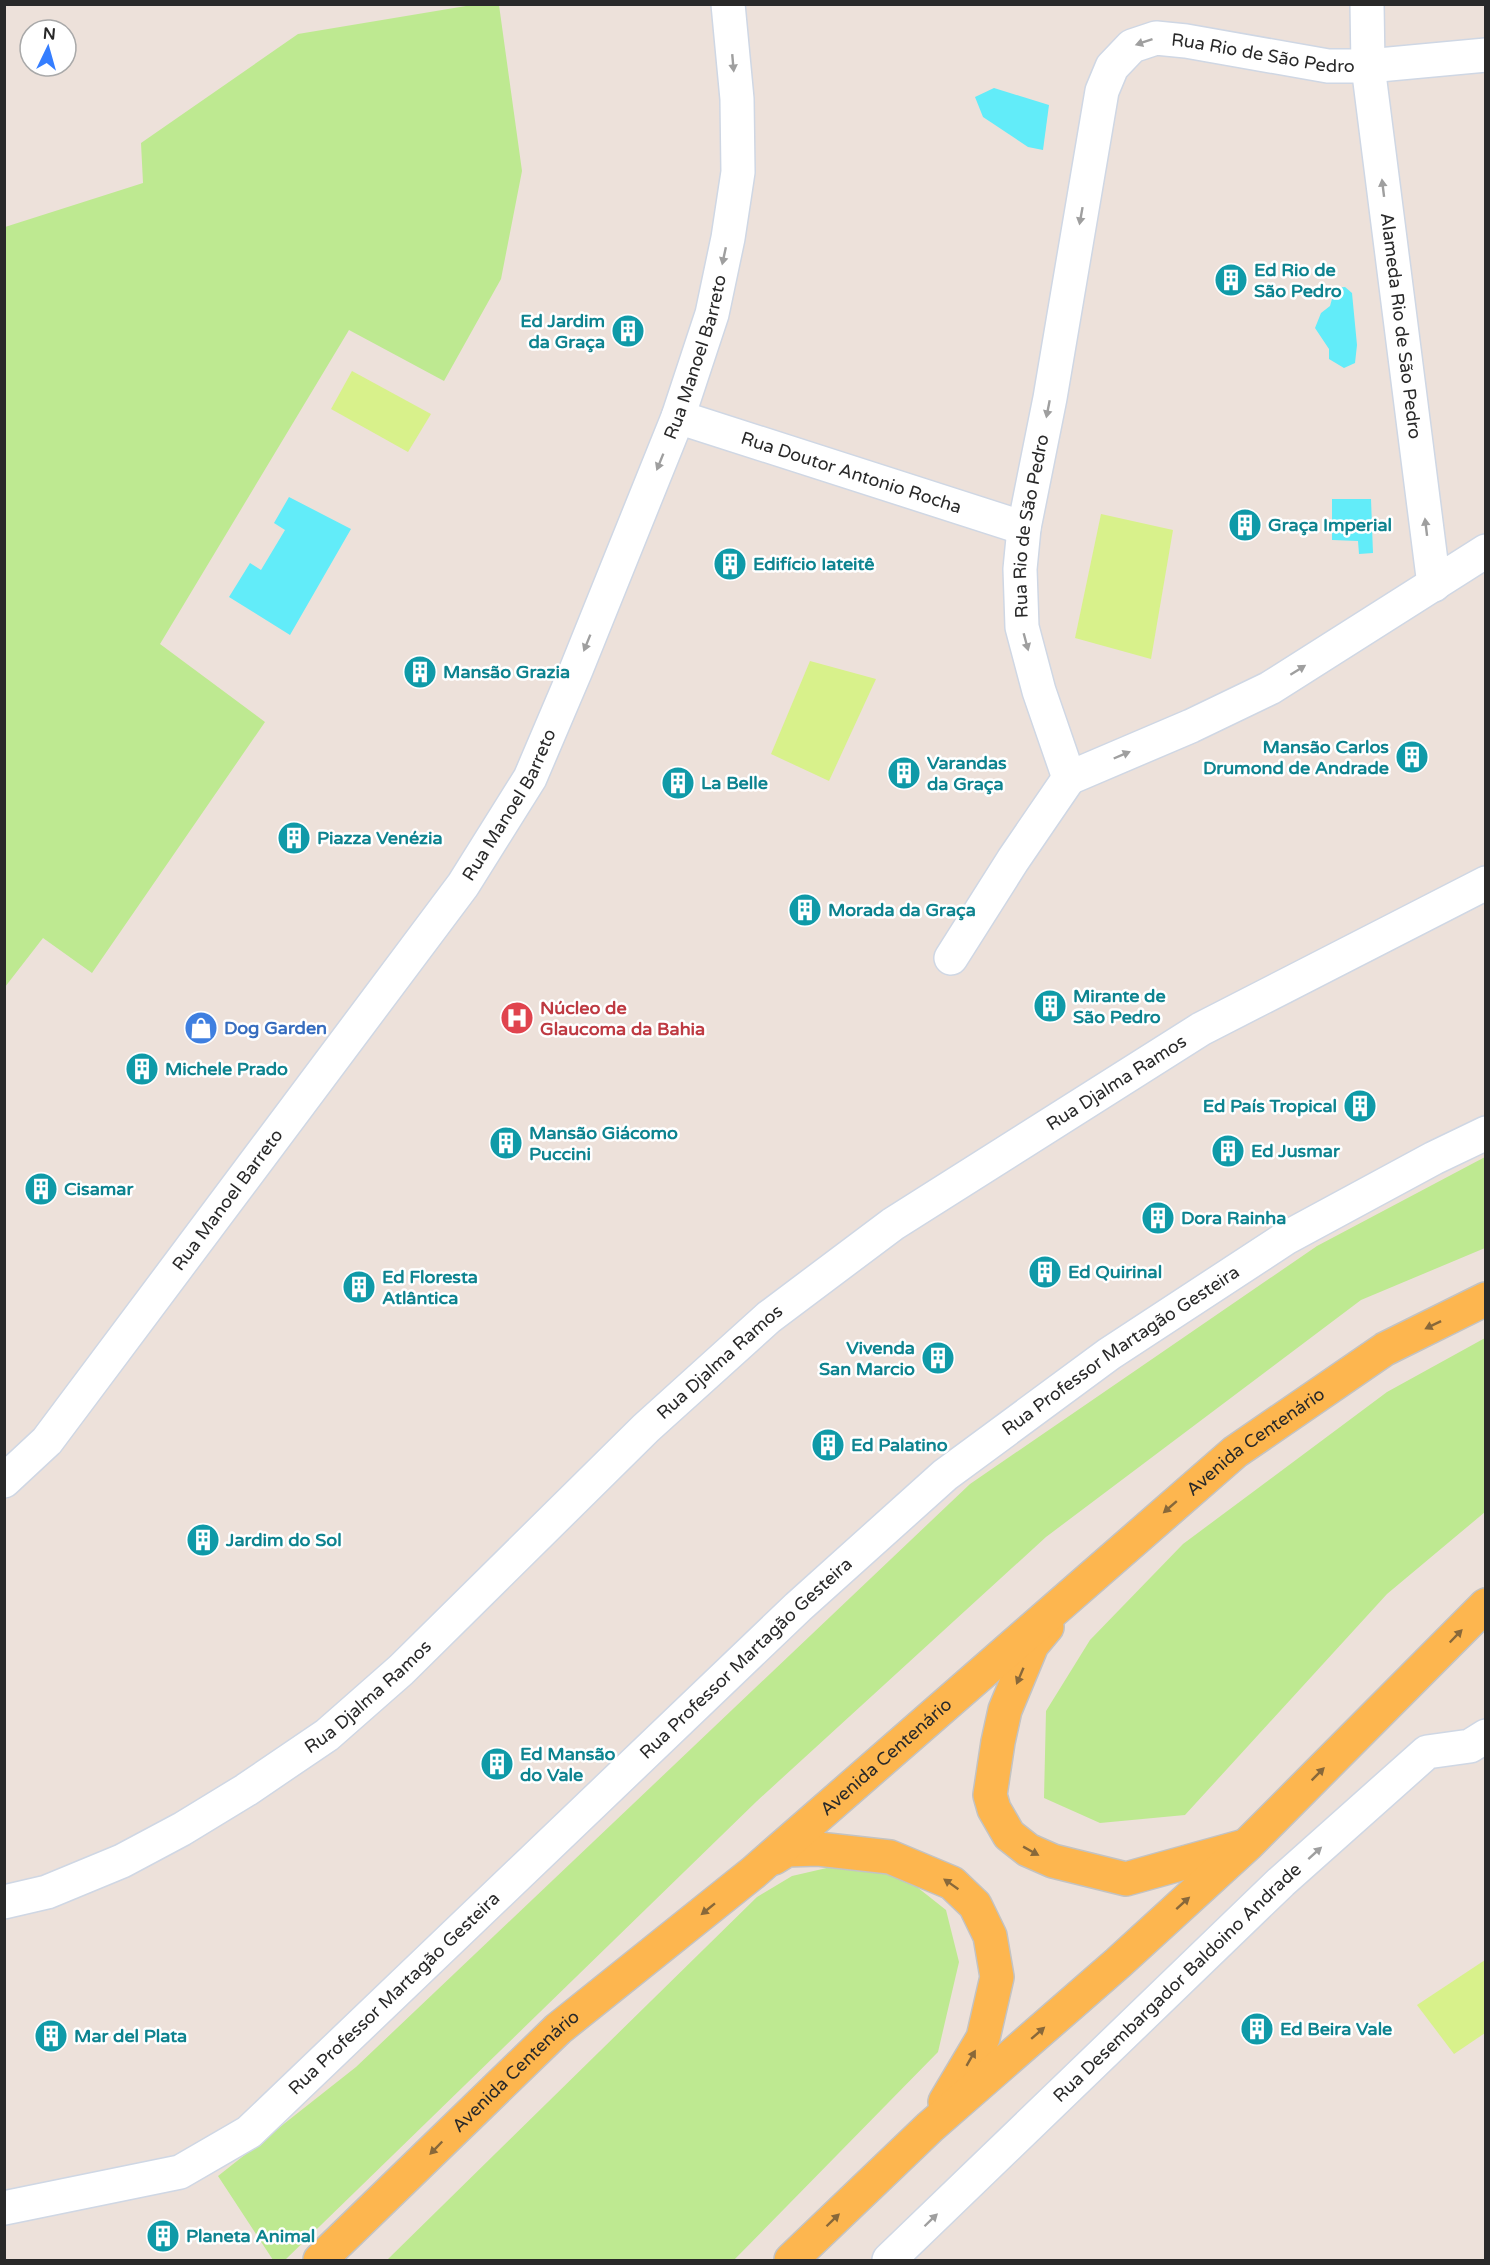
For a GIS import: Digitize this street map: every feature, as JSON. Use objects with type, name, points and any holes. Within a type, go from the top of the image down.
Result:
[{"type":"main road","name":"Avenida Centenário","points":[[320,2260],[558,2029],[754,1872],[1235,1452],[1385,1349],[1485,1299]]},
{"type":"main road","points":[[1089,1578],[1032,1645],[1005,1710],[990,1795],[994,1809],[1009,1834],[1028,1850],[1053,1861],[1126,1878],[1247,1845]]},
{"type":"main road","points":[[791,2260],[930,2127],[1118,1963],[1247,1845],[1485,1605]]},
{"type":"main road","points":[[754,1872],[787,1850],[818,1849],[890,1857],[952,1883],[975,1905],[990,1936],[998,1977],[983,2038],[930,2127]]},
{"type":"street","name":"Rua Manoel Barreto","points":[[4,1481],[48,1441],[463,885],[530,778],[678,417],[712,314],[728,238],[738,172],[737,99],[728,4]]},
{"type":"street","name":"Rua Rio de São Pedro","points":[[1367,4],[1368,66]]},
{"type":"street","name":"Rua Rio de São Pedro","points":[[1069,778],[1039,691],[1022,627],[1020,569],[1024,528],[1050,398],[1102,91],[1112,67],[1132,46],[1156,38],[1186,41],[1328,66],[1368,66],[1485,55]]},
{"type":"street","name":"Alameda Rio de São Pedro","points":[[1368,66],[1434,585]]},
{"type":"street","name":"Rua Doutor Antonio Rocha","points":[[678,417],[1024,528]]},
{"type":"street","points":[[951,958],[1013,860],[1069,778],[1191,726],[1270,688],[1485,551]]},
{"type":"street","name":"Rua Djalma Ramos","points":[[4,1902],[47,1892],[122,1861],[183,1829],[327,1735],[401,1670],[646,1428],[769,1317],[893,1224],[1201,1029],[1485,883]]},
{"type":"street","name":"Rua Professor Martagão Gesteira","points":[[4,2208],[180,2172],[249,2132],[798,1607],[945,1475],[1109,1354],[1286,1239],[1434,1158],[1485,1133]]},
{"type":"street","name":"Rua Desembargador Baldoino Andrade","points":[[889,2260],[1281,1882],[1427,1752],[1470,1746],[1485,1736]]},
{"type":"green space","points":[[472,5],[499,5],[522,171],[501,279],[444,381],[349,330],[160,644],[265,722],[92,973],[43,938],[5,987],[5,227],[143,183],[141,143],[298,34]]},
{"type":"green space","points":[[352,371],[431,414],[408,452],[331,409]]},
{"type":"green space","points":[[1101,514],[1173,530],[1151,659],[1075,638]]},
{"type":"green space","points":[[810,661],[876,679],[829,781],[771,754]]},
{"type":"green space","points":[[1485,1157],[1485,1248],[1361,1300],[1046,1537],[757,1801],[285,2260],[273,2260],[218,2176],[356,2067],[970,1484],[1317,1246]]},
{"type":"green space","points":[[1485,1338],[1485,1512],[1387,1594],[1185,1815],[1100,1823],[1044,1798],[1046,1711],[1090,1640],[1183,1544],[1387,1392]]},
{"type":"green space","points":[[831,1867],[863,1872],[898,1872],[946,1910],[959,1962],[938,2052],[734,2260],[387,2260],[757,1897],[792,1876]]},
{"type":"green space","points":[[1485,1960],[1485,2033],[1454,2054],[1417,2005]]},
{"type":"water","points":[[994,88],[1049,105],[1043,150],[1028,147],[983,117],[975,97]]},
{"type":"water","points":[[1345,287],[1352,293],[1357,345],[1355,363],[1344,368],[1329,359],[1329,349],[1315,328],[1321,313],[1330,306],[1335,288]]},
{"type":"water","points":[[289,497],[351,529],[290,635],[229,597],[250,563],[261,570],[285,530],[274,523]]},
{"type":"water","points":[[1332,499],[1371,499],[1373,553],[1359,554],[1358,541],[1332,540]]},
{"type":"place","name":"Ed Rio de São Pedro","points":[[1231,280]]},
{"type":"place","name":"Ed Jardim da Graça","points":[[628,331]]},
{"type":"place","name":"Graça Imperial","points":[[1245,525]]},
{"type":"place","name":"Edifício Iateitê","points":[[730,564]]},
{"type":"place","name":"Mansão Grazia","points":[[420,672]]},
{"type":"place","name":"Mansão Carlos Drumond de Andrade","points":[[1412,757]]},
{"type":"place","name":"Varandas da Graça","points":[[904,773]]},
{"type":"place","name":"La Belle","points":[[678,783]]},
{"type":"place","name":"Piazza Venézia","points":[[294,838]]},
{"type":"place","name":"Morada da Graça","points":[[805,910]]},
{"type":"place","name":"Mirante de São Pedro","points":[[1050,1006]]},
{"type":"place","name":"Núcleo de Glaucoma da Bahia","points":[[517,1018]]},
{"type":"place","name":"Dog Garden","points":[[201,1028]]},
{"type":"place","name":"Michele Prado","points":[[142,1069]]},
{"type":"place","name":"Ed País Tropical","points":[[1360,1106]]},
{"type":"place","name":"Mansão Giácomo Puccini","points":[[506,1143]]},
{"type":"place","name":"Ed Jusmar","points":[[1228,1151]]},
{"type":"place","name":"Cisamar","points":[[41,1189]]},
{"type":"place","name":"Dora Rainha","points":[[1158,1218]]},
{"type":"place","name":"Ed Quirinal","points":[[1045,1272]]},
{"type":"place","name":"Ed Floresta Atlântica","points":[[359,1287]]},
{"type":"place","name":"Vivenda San Marcio","points":[[938,1358]]},
{"type":"place","name":"Ed Palatino","points":[[828,1445]]},
{"type":"place","name":"Jardim do Sol","points":[[203,1540]]},
{"type":"place","name":"Ed Mansão do Vale","points":[[497,1764]]},
{"type":"place","name":"Ed Beira Vale","points":[[1257,2029]]},
{"type":"place","name":"Mar del Plata","points":[[51,2036]]},
{"type":"place","name":"Planeta Animal","points":[[163,2236]]}]
